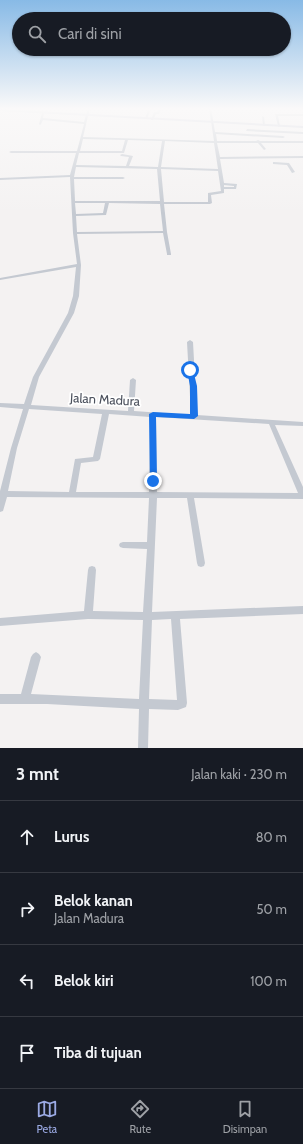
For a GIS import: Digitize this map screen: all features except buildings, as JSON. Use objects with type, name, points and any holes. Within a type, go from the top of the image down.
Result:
[{"type":"street","points":[[0,509],[2,494],[14,448],[36,377],[71,313],[76,296],[79,265],[75,233],[72,177],[80,143]]},
{"type":"street","points":[[118,167],[126,143]]},
{"type":"street","points":[[163,143],[159,169],[164,203],[165,232],[169,254]]},
{"type":"street","points":[[73,202],[210,203],[209,194],[223,193],[214,143]]},
{"type":"street","points":[[259,143],[264,149]]},
{"type":"street","points":[[11,152],[122,154],[131,156],[127,168]]},
{"type":"street","points":[[252,157],[255,164]]},
{"type":"street","points":[[271,157],[277,169]]},
{"type":"street","points":[[218,158],[303,157]]},
{"type":"street","points":[[274,163],[288,164],[293,172]]},
{"type":"street","points":[[74,166],[220,170]]},
{"type":"street","points":[[0,179],[72,177],[123,178]]},
{"type":"street","points":[[74,215],[105,214],[107,202]]},
{"type":"street","points":[[75,233],[165,232]]},
{"type":"street","points":[[0,279],[79,265]]},
{"type":"street","points":[[190,342],[194,416]]},
{"type":"street","points":[[132,413],[133,380]]},
{"type":"street","name":"Jalan Madura","points":[[0,405],[303,424]]},
{"type":"street","points":[[72,494],[78,461],[96,458],[106,411]]},
{"type":"street","points":[[143,748],[153,495],[153,414]]},
{"type":"street","points":[[2,494],[303,496],[271,422]]},
{"type":"street","points":[[190,495],[201,563]]},
{"type":"street","points":[[123,545],[151,546]]},
{"type":"street","points":[[88,615],[92,570]]},
{"type":"street","points":[[0,622],[88,615],[148,616],[303,610]]},
{"type":"street","points":[[0,699],[176,705],[182,703],[176,615]]},
{"type":"street","points":[[25,699],[36,657]]},
{"type":"route","points":[[153,481],[153,414],[194,416],[193,386],[190,370]]}]
